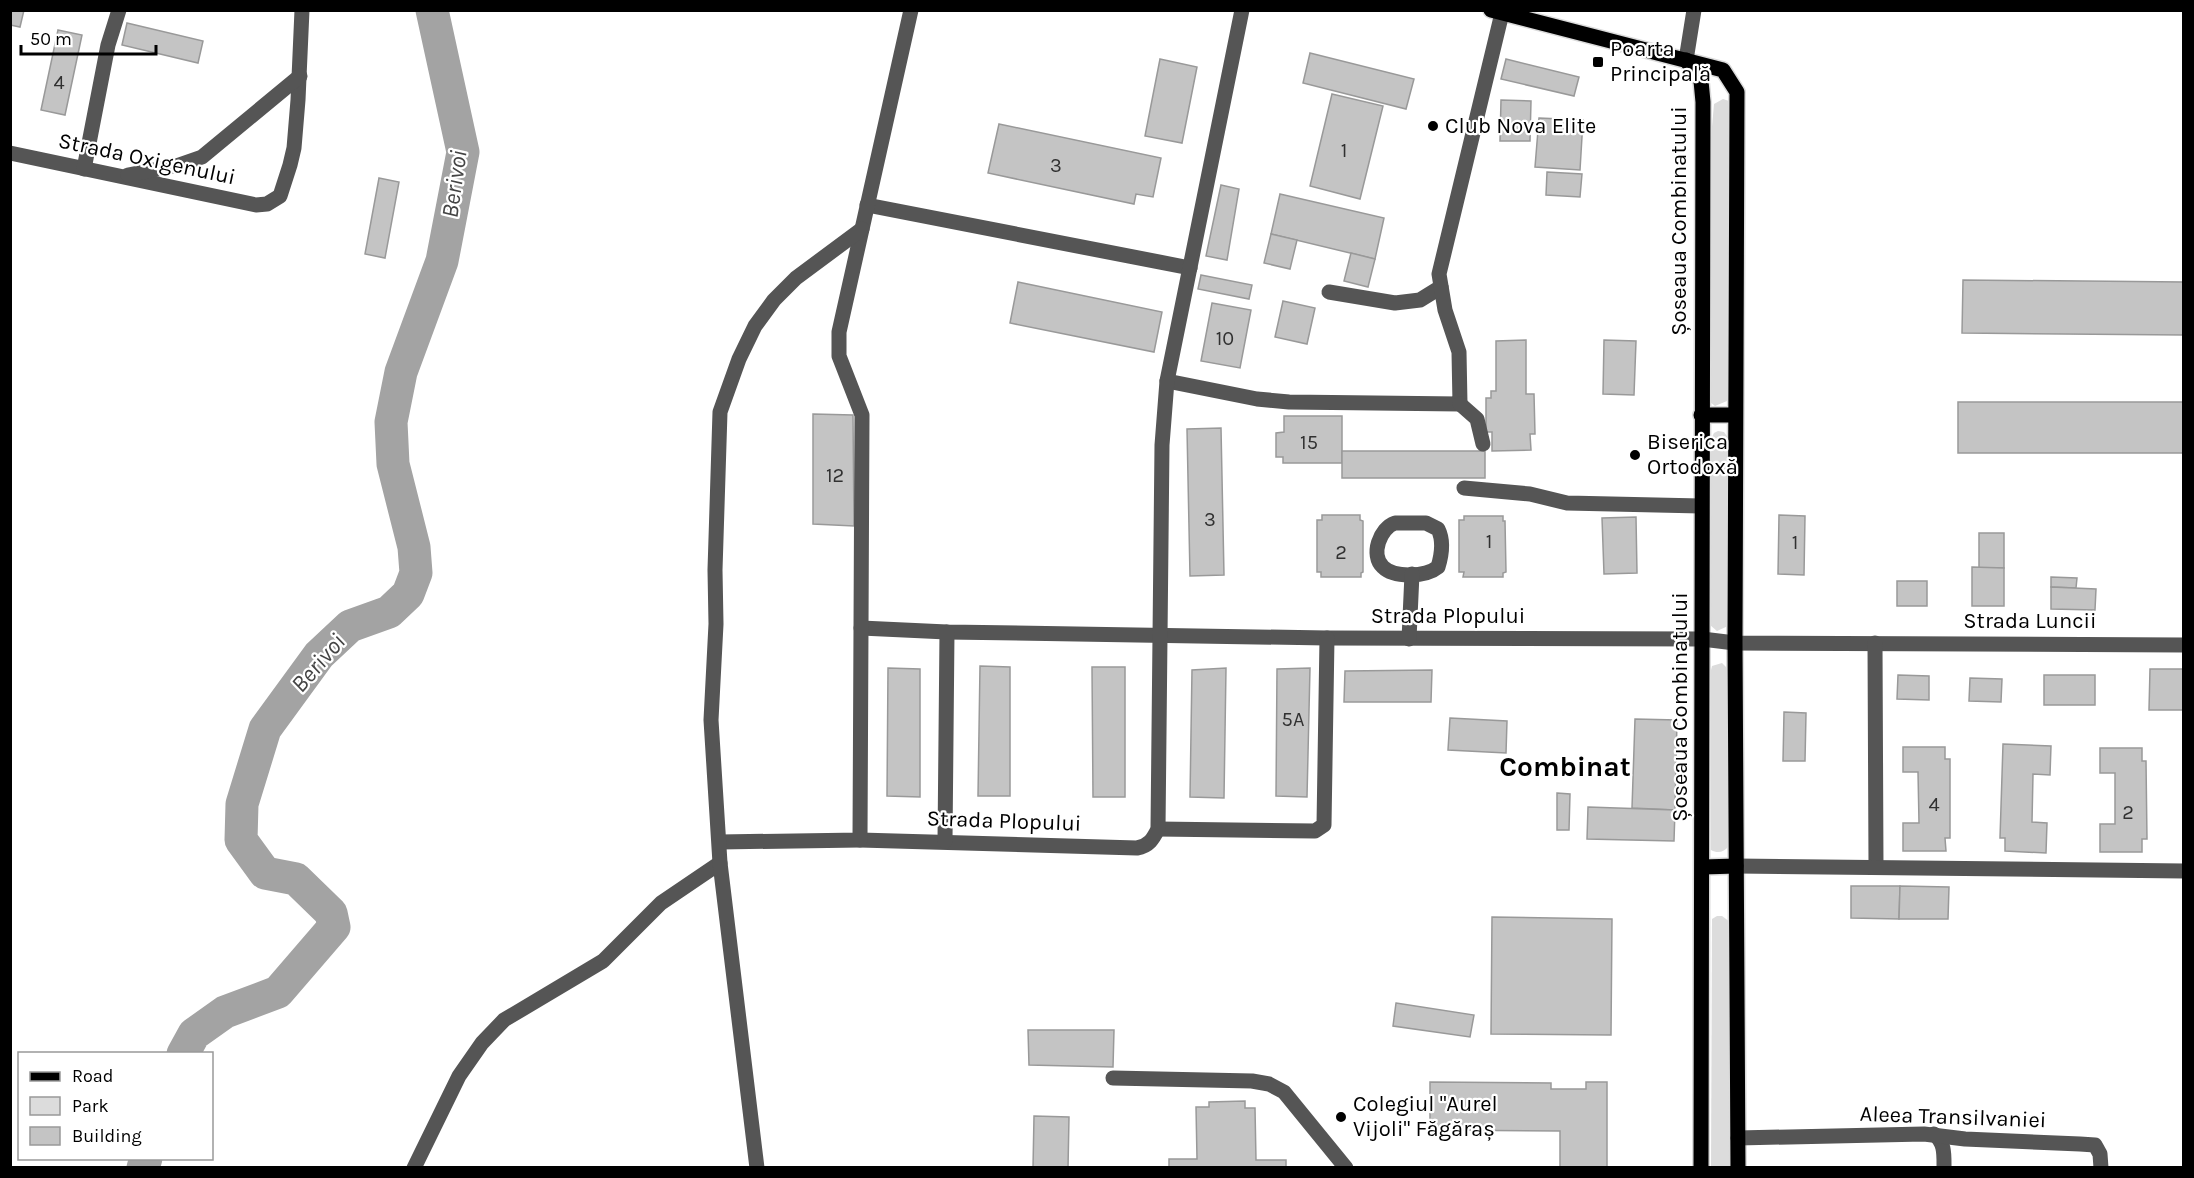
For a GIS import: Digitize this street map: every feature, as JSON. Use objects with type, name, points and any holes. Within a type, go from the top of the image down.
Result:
[{"type":"main road","points":[[1496,12],[1722,70],[1731,80],[1739,99],[1735,415],[1738,1167]]},
{"type":"main road","name":"Șoseaua Combinatului","points":[[1686,60],[1701,81],[1703,102],[1701,1167]]},
{"type":"main road","points":[[1701,415],[1735,415]]},
{"type":"main road","points":[[1703,867],[1736,866]]},
{"type":"street","points":[[84,169],[108,45],[119,10]]},
{"type":"street","points":[[119,176],[179,165],[202,157],[300,76],[302,10]]},
{"type":"street","points":[[860,840],[862,415],[839,356],[839,332],[911,10]]},
{"type":"street","points":[[1242,10],[1167,381],[1162,445],[1158,829],[1316,831],[1324,825],[1327,638]]},
{"type":"street","points":[[1686,60],[1694,10]]},
{"type":"street","points":[[1460,404],[1459,352],[1445,310],[1439,274],[1496,12]]},
{"type":"street","name":"Strada Oxigenului","points":[[10,153],[264,205],[274,201],[283,190],[294,148],[300,76]]},
{"type":"street","points":[[867,205],[1190,268]]},
{"type":"street","points":[[757,1167],[720,863],[711,720],[716,624],[715,570],[720,412],[739,359],[754,326],[774,300],[803,272],[862,229]]},
{"type":"street","points":[[1329,292],[1395,303],[1420,300],[1441,286]]},
{"type":"street","points":[[1167,381],[1257,399],[1289,402],[1460,404],[1477,419],[1483,444]]},
{"type":"street","points":[[1464,488],[1530,494],[1566,503],[1701,506]]},
{"type":"street","points":[[1426,523],[1438,529],[1442,536],[1442,555],[1438,567],[1427,573],[1412,574],[1396,573],[1383,568],[1378,559],[1380,538],[1388,525],[1426,523]]},
{"type":"street","points":[[1409,639],[1412,574]]},
{"type":"street","name":"Strada Plopului","points":[[861,628],[947,632],[1327,638],[1702,639],[1735,643]]},
{"type":"street","points":[[945,841],[947,632]]},
{"type":"street","name":"Strada Luncii","points":[[1735,643],[2184,645]]},
{"type":"street","points":[[1875,643],[1876,866]]},
{"type":"street","name":"Strada Plopului","points":[[720,842],[945,841],[1137,848],[1145,847],[1153,840],[1158,829]]},
{"type":"street","points":[[414,1167],[459,1076],[482,1042],[504,1020],[603,961],[661,903],[720,863]]},
{"type":"street","points":[[1736,866],[2184,871]]},
{"type":"street","points":[[1113,1078],[1252,1081],[1269,1084],[1284,1092],[1346,1167]]},
{"type":"street","points":[[1934,1134],[1940,1139],[1944,1149],[1944,1167]]},
{"type":"street","name":"Aleea Transilvaniei","points":[[1738,1138],[1934,1134],[1965,1138],[2096,1145],[2102,1167]]},
{"type":"green space","points":[[1723,99],[1729,101],[1727,401],[1715,406],[1710,402],[1711,138],[1714,104]]},
{"type":"green space","points":[[1718,431],[1724,432],[1729,439],[1728,626],[1717,631],[1710,625],[1711,439]]},
{"type":"green space","points":[[1722,663],[1728,669],[1729,846],[1718,852],[1711,850],[1711,670],[1712,666]]},
{"type":"green space","points":[[1722,916],[1730,922],[1729,1167],[1711,1168],[1712,919]]},
{"type":"building","points":[[10,10],[24,10],[20,27],[10,25]]},
{"type":"building","points":[[127,23],[203,41],[198,63],[122,45]]},
{"type":"building","points":[[58,30],[82,35],[65,115],[41,110]]},
{"type":"building","points":[[1310,53],[1414,79],[1406,109],[1303,83]]},
{"type":"building","points":[[1160,59],[1197,67],[1182,143],[1145,136]]},
{"type":"building","points":[[1506,59],[1579,77],[1574,96],[1501,79]]},
{"type":"building","points":[[1332,94],[1383,106],[1360,199],[1310,186]]},
{"type":"building","points":[[1501,100],[1531,101],[1530,141],[1500,141]]},
{"type":"building","points":[[1539,118],[1583,120],[1580,170],[1535,167]]},
{"type":"building","points":[[999,124],[1161,158],[1153,197],[1136,194],[1134,204],[988,173]]},
{"type":"building","points":[[1547,172],[1582,174],[1580,197],[1546,195]]},
{"type":"building","points":[[379,178],[399,182],[385,258],[365,254]]},
{"type":"building","points":[[1221,185],[1239,189],[1227,260],[1206,256]]},
{"type":"building","points":[[1280,194],[1384,218],[1375,259],[1271,234]]},
{"type":"building","points":[[1271,234],[1297,240],[1290,269],[1264,263]]},
{"type":"building","points":[[1351,253],[1375,259],[1368,287],[1344,281]]},
{"type":"building","points":[[1201,275],[1252,285],[1249,299],[1198,289]]},
{"type":"building","points":[[1963,280],[2184,282],[2184,335],[1962,333]]},
{"type":"building","points":[[1018,282],[1162,312],[1154,352],[1010,323]]},
{"type":"building","points":[[1283,301],[1315,308],[1307,344],[1275,337]]},
{"type":"building","points":[[1212,303],[1251,310],[1240,368],[1201,361]]},
{"type":"building","points":[[1526,340],[1526,394],[1534,394],[1535,434],[1530,434],[1531,450],[1492,451],[1492,432],[1486,432],[1486,398],[1491,398],[1491,391],[1496,391],[1496,341]]},
{"type":"building","points":[[1604,340],[1636,341],[1634,395],[1603,394]]},
{"type":"building","points":[[1958,402],[2184,402],[2184,453],[1958,453]]},
{"type":"building","points":[[813,414],[853,415],[854,526],[813,524]]},
{"type":"building","points":[[1284,416],[1342,416],[1342,463],[1283,463],[1283,457],[1276,457],[1276,433],[1284,432]]},
{"type":"building","points":[[1221,428],[1224,575],[1190,576],[1187,429]]},
{"type":"building","points":[[1342,451],[1485,451],[1485,478],[1342,478]]},
{"type":"building","points":[[1322,515],[1360,515],[1360,520],[1363,521],[1363,572],[1361,577],[1321,577],[1321,572],[1317,572],[1317,520],[1322,520]]},
{"type":"building","points":[[1779,515],[1805,516],[1804,575],[1778,574]]},
{"type":"building","points":[[1464,516],[1503,516],[1506,572],[1503,573],[1503,577],[1463,577],[1464,572],[1459,572],[1459,520],[1464,520]]},
{"type":"building","points":[[1636,517],[1637,573],[1604,574],[1602,518]]},
{"type":"building","points":[[1979,533],[2004,533],[2004,568],[1979,568]]},
{"type":"building","points":[[1972,567],[2004,568],[2004,606],[1972,606]]},
{"type":"building","points":[[2051,577],[2077,578],[2076,588],[2051,587]]},
{"type":"building","points":[[1897,581],[1927,581],[1927,606],[1897,606]]},
{"type":"building","points":[[2051,587],[2096,589],[2095,610],[2051,609]]},
{"type":"building","points":[[980,666],[1010,667],[1010,796],[978,796]]},
{"type":"building","points":[[1092,667],[1125,667],[1125,797],[1093,797]]},
{"type":"building","points":[[888,668],[920,669],[920,797],[887,796]]},
{"type":"building","points":[[1226,668],[1224,798],[1190,797],[1192,670]]},
{"type":"building","points":[[1310,668],[1307,797],[1276,796],[1277,669]]},
{"type":"building","points":[[2150,669],[2184,669],[2184,710],[2149,710]]},
{"type":"building","points":[[1432,670],[1431,702],[1344,702],[1345,671]]},
{"type":"building","points":[[1898,675],[1929,676],[1929,700],[1897,699]]},
{"type":"building","points":[[2044,675],[2095,675],[2095,705],[2044,705]]},
{"type":"building","points":[[1970,678],[2002,679],[2001,702],[1969,701]]},
{"type":"building","points":[[1784,712],[1806,713],[1805,761],[1783,761]]},
{"type":"building","points":[[1450,718],[1507,721],[1506,753],[1448,750]]},
{"type":"building","points":[[1635,719],[1677,720],[1675,810],[1632,808]]},
{"type":"building","points":[[2003,744],[2051,746],[2050,775],[2033,774],[2032,822],[2047,823],[2046,853],[2005,851],[2005,838],[2000,838]]},
{"type":"building","points":[[1903,747],[1945,747],[1945,759],[1950,759],[1950,838],[1945,838],[1946,851],[1903,851],[1903,823],[1919,823],[1918,772],[1903,772]]},
{"type":"building","points":[[2100,748],[2142,748],[2142,761],[2146,761],[2147,839],[2142,839],[2142,852],[2100,852],[2100,824],[2115,824],[2115,773],[2100,773]]},
{"type":"building","points":[[1557,793],[1570,794],[1569,830],[1557,830]]},
{"type":"building","points":[[1588,807],[1675,810],[1674,841],[1587,839]]},
{"type":"building","points":[[1851,886],[1900,886],[1899,919],[1851,918]]},
{"type":"building","points":[[1900,886],[1949,887],[1948,919],[1899,919]]},
{"type":"building","points":[[1492,917],[1612,919],[1611,1035],[1491,1034]]},
{"type":"building","points":[[1396,1003],[1474,1015],[1470,1037],[1393,1026]]},
{"type":"building","points":[[1028,1030],[1114,1030],[1113,1067],[1029,1065]]},
{"type":"building","points":[[1430,1082],[1551,1083],[1551,1089],[1586,1089],[1586,1082],[1607,1082],[1607,1168],[1560,1168],[1560,1131],[1430,1130]]},
{"type":"building","points":[[1245,1101],[1245,1108],[1255,1108],[1256,1160],[1286,1160],[1286,1168],[1169,1168],[1169,1159],[1197,1159],[1196,1107],[1209,1107],[1209,1102]]},
{"type":"building","points":[[1034,1116],[1069,1117],[1068,1168],[1033,1168]]},
{"type":"waterway","name":"Berivoi","points":[[184,1052],[194,1034],[225,1012],[278,992],[334,927],[331,913],[296,879],[265,873],[241,840],[242,804],[265,729],[319,655],[350,626],[389,612],[408,594],[416,573],[414,547],[393,464],[391,422],[401,372],[442,261],[463,152],[432,10]]},
{"type":"waterway","name":"Berivoi","points":[[143,1168],[145,1160]]},
{"type":"place","name":"Poarta Principală","points":[[1598,62]]},
{"type":"place","name":"Club Nova Elite","points":[[1433,126]]},
{"type":"place","name":"Biserica Ortodoxă","points":[[1635,455]]},
{"type":"place","name":"Colegiul \"Aurel Vijoli\" Făgăraș","points":[[1341,1117]]},
{"type":"district","name":"Combinat","points":[[1565,766]]}]
